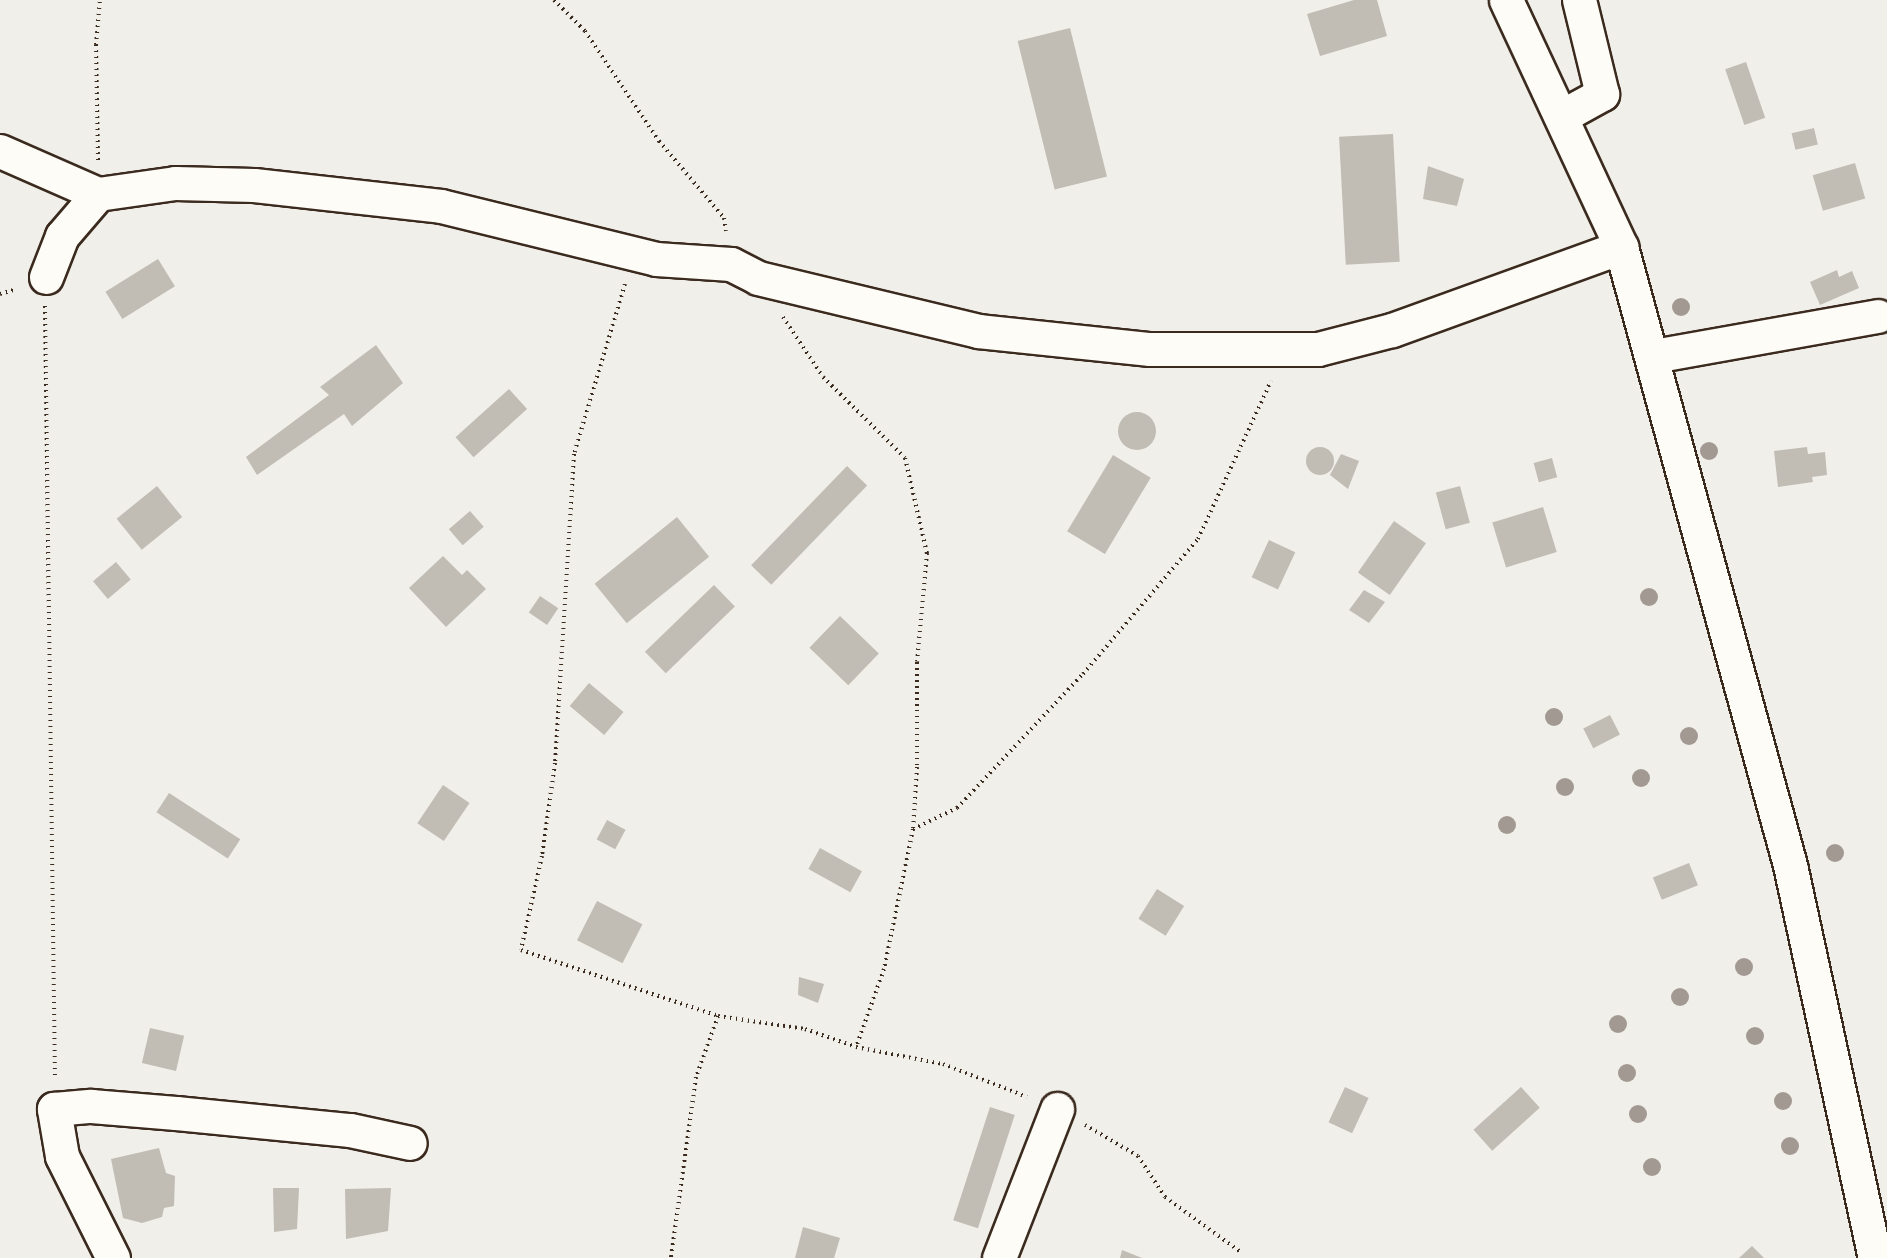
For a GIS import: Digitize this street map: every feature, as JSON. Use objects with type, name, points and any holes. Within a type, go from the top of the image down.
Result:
[{"type":"street","points":[[1506,0],[1562,116],[1621,247],[1653,356],[1790,866],[1875,1258]]},
{"type":"street","points":[[1562,116],[1602,94],[1579,0]]},
{"type":"street","points":[[0,151],[99,194],[175,183],[254,185],[441,206],[656,259],[745,271],[978,331],[1150,349],[1318,349],[1392,330],[1621,247]]},
{"type":"street","points":[[46,277],[62,236],[99,194]]},
{"type":"street","points":[[1653,356],[1877,316]]},
{"type":"street","points":[[113,1258],[62,1156],[54,1109],[91,1106],[176,1113],[350,1130],[410,1143]]},
{"type":"street","points":[[999,1258],[1057,1110]]},
{"type":"path","points":[[99,194],[96,45],[100,0]]},
{"type":"path","points":[[554,0],[585,31],[659,141],[724,218],[745,271],[823,377],[905,458],[927,553],[916,662],[917,767],[913,829],[884,969],[856,1047]]},
{"type":"path","points":[[656,259],[625,283],[574,454],[555,763],[542,856],[521,950],[718,1016],[806,1029],[856,1047],[943,1064],[1057,1110],[1138,1156],[1165,1197],[1242,1253]]},
{"type":"path","points":[[46,277],[43,345],[50,462],[47,586],[56,1005],[54,1109]]},
{"type":"path","points":[[913,829],[957,808],[1045,718],[1198,538],[1288,349]]},
{"type":"path","points":[[671,1258],[696,1077],[718,1016]]},
{"type":"building","points":[[1354,0],[1377,0],[1387,36],[1320,56],[1307,14]]},
{"type":"building","points":[[1070,28],[1107,176],[1055,190],[1018,41]]},
{"type":"building","points":[[1746,62],[1765,118],[1744,125],[1725,69]]},
{"type":"building","points":[[1814,128],[1818,145],[1795,150],[1792,133]]},
{"type":"building","points":[[1393,134],[1400,262],[1346,265],[1339,137]]},
{"type":"building","points":[[1855,163],[1865,199],[1823,211],[1813,175]]},
{"type":"building","points":[[1428,166],[1464,179],[1457,206],[1423,199]]},
{"type":"building","points":[[158,259],[175,286],[122,319],[105,292]]},
{"type":"building","points":[[1837,270],[1839,277],[1852,271],[1859,288],[1820,305],[1810,282]]},
{"type":"building","points":[[376,345],[403,383],[352,426],[344,414],[257,475],[246,457],[329,395],[320,387]]},
{"type":"building","points":[[509,389],[527,409],[474,457],[455,437]]},
{"type":"building","points":[[1137,412],[1150,418],[1156,431],[1150,444],[1137,450],[1124,444],[1118,431],[1124,418]]},
{"type":"building","points":[[1320,447],[1330,451],[1334,461],[1330,471],[1320,475],[1310,471],[1306,461],[1310,451]]},
{"type":"building","points":[[1807,447],[1808,454],[1825,452],[1827,475],[1812,477],[1813,482],[1778,487],[1774,451]]},
{"type":"building","points":[[1341,454],[1359,461],[1348,489],[1330,475]]},
{"type":"building","points":[[1113,455],[1151,478],[1105,554],[1067,531]]},
{"type":"building","points":[[1552,458],[1557,477],[1539,482],[1534,463]]},
{"type":"building","points":[[847,466],[867,485],[771,585],[751,565]]},
{"type":"building","points":[[157,486],[182,517],[142,550],[117,519]]},
{"type":"building","points":[[1460,486],[1470,523],[1446,529],[1436,492]]},
{"type":"building","points":[[1543,507],[1557,552],[1506,567],[1492,522]]},
{"type":"building","points":[[470,511],[484,527],[463,545],[449,529]]},
{"type":"building","points":[[677,517],[709,557],[627,623],[595,584]]},
{"type":"building","points":[[1394,521],[1426,543],[1390,595],[1358,573]]},
{"type":"building","points":[[1269,540],[1295,552],[1278,589],[1252,577]]},
{"type":"building","points":[[443,556],[462,575],[467,570],[486,589],[446,627],[409,588]]},
{"type":"building","points":[[116,562],[131,580],[108,599],[93,581]]},
{"type":"building","points":[[714,585],[735,607],[666,673],[645,652]]},
{"type":"building","points":[[1364,590],[1385,602],[1369,623],[1349,610]]},
{"type":"building","points":[[540,596],[558,608],[547,625],[529,613]]},
{"type":"building","points":[[840,616],[879,654],[848,685],[809,648]]},
{"type":"building","points":[[589,683],[623,712],[604,735],[570,706]]},
{"type":"building","points":[[1610,715],[1620,735],[1593,748],[1583,729]]},
{"type":"building","points":[[443,785],[470,803],[444,841],[417,823]]},
{"type":"building","points":[[169,793],[240,839],[228,859],[156,812]]},
{"type":"building","points":[[607,820],[626,830],[615,849],[597,839]]},
{"type":"building","points":[[820,848],[862,871],[850,892],[808,869]]},
{"type":"building","points":[[1689,863],[1698,885],[1662,900],[1653,878]]},
{"type":"building","points":[[1157,889],[1184,906],[1166,936],[1138,919]]},
{"type":"building","points":[[597,901],[642,924],[622,963],[577,940]]},
{"type":"building","points":[[799,977],[824,984],[818,1003],[798,995]]},
{"type":"building","points":[[150,1028],[184,1036],[176,1071],[142,1063]]},
{"type":"building","points":[[1345,1087],[1369,1098],[1352,1133],[1329,1122]]},
{"type":"building","points":[[1521,1087],[1540,1108],[1492,1151],[1473,1130]]},
{"type":"building","points":[[990,1107],[1015,1115],[978,1228],[953,1220]]},
{"type":"building","points":[[159,1148],[166,1173],[175,1176],[174,1206],[164,1208],[162,1217],[142,1223],[123,1218],[111,1159]]},
{"type":"building","points":[[273,1188],[299,1188],[297,1229],[274,1232]]},
{"type":"building","points":[[391,1188],[388,1231],[346,1239],[345,1189]]},
{"type":"building","points":[[803,1227],[840,1238],[834,1258],[795,1258]]},
{"type":"building","points":[[1752,1246],[1764,1258],[1739,1258]]},
{"type":"building","points":[[1122,1250],[1142,1258],[1120,1258]]}]
